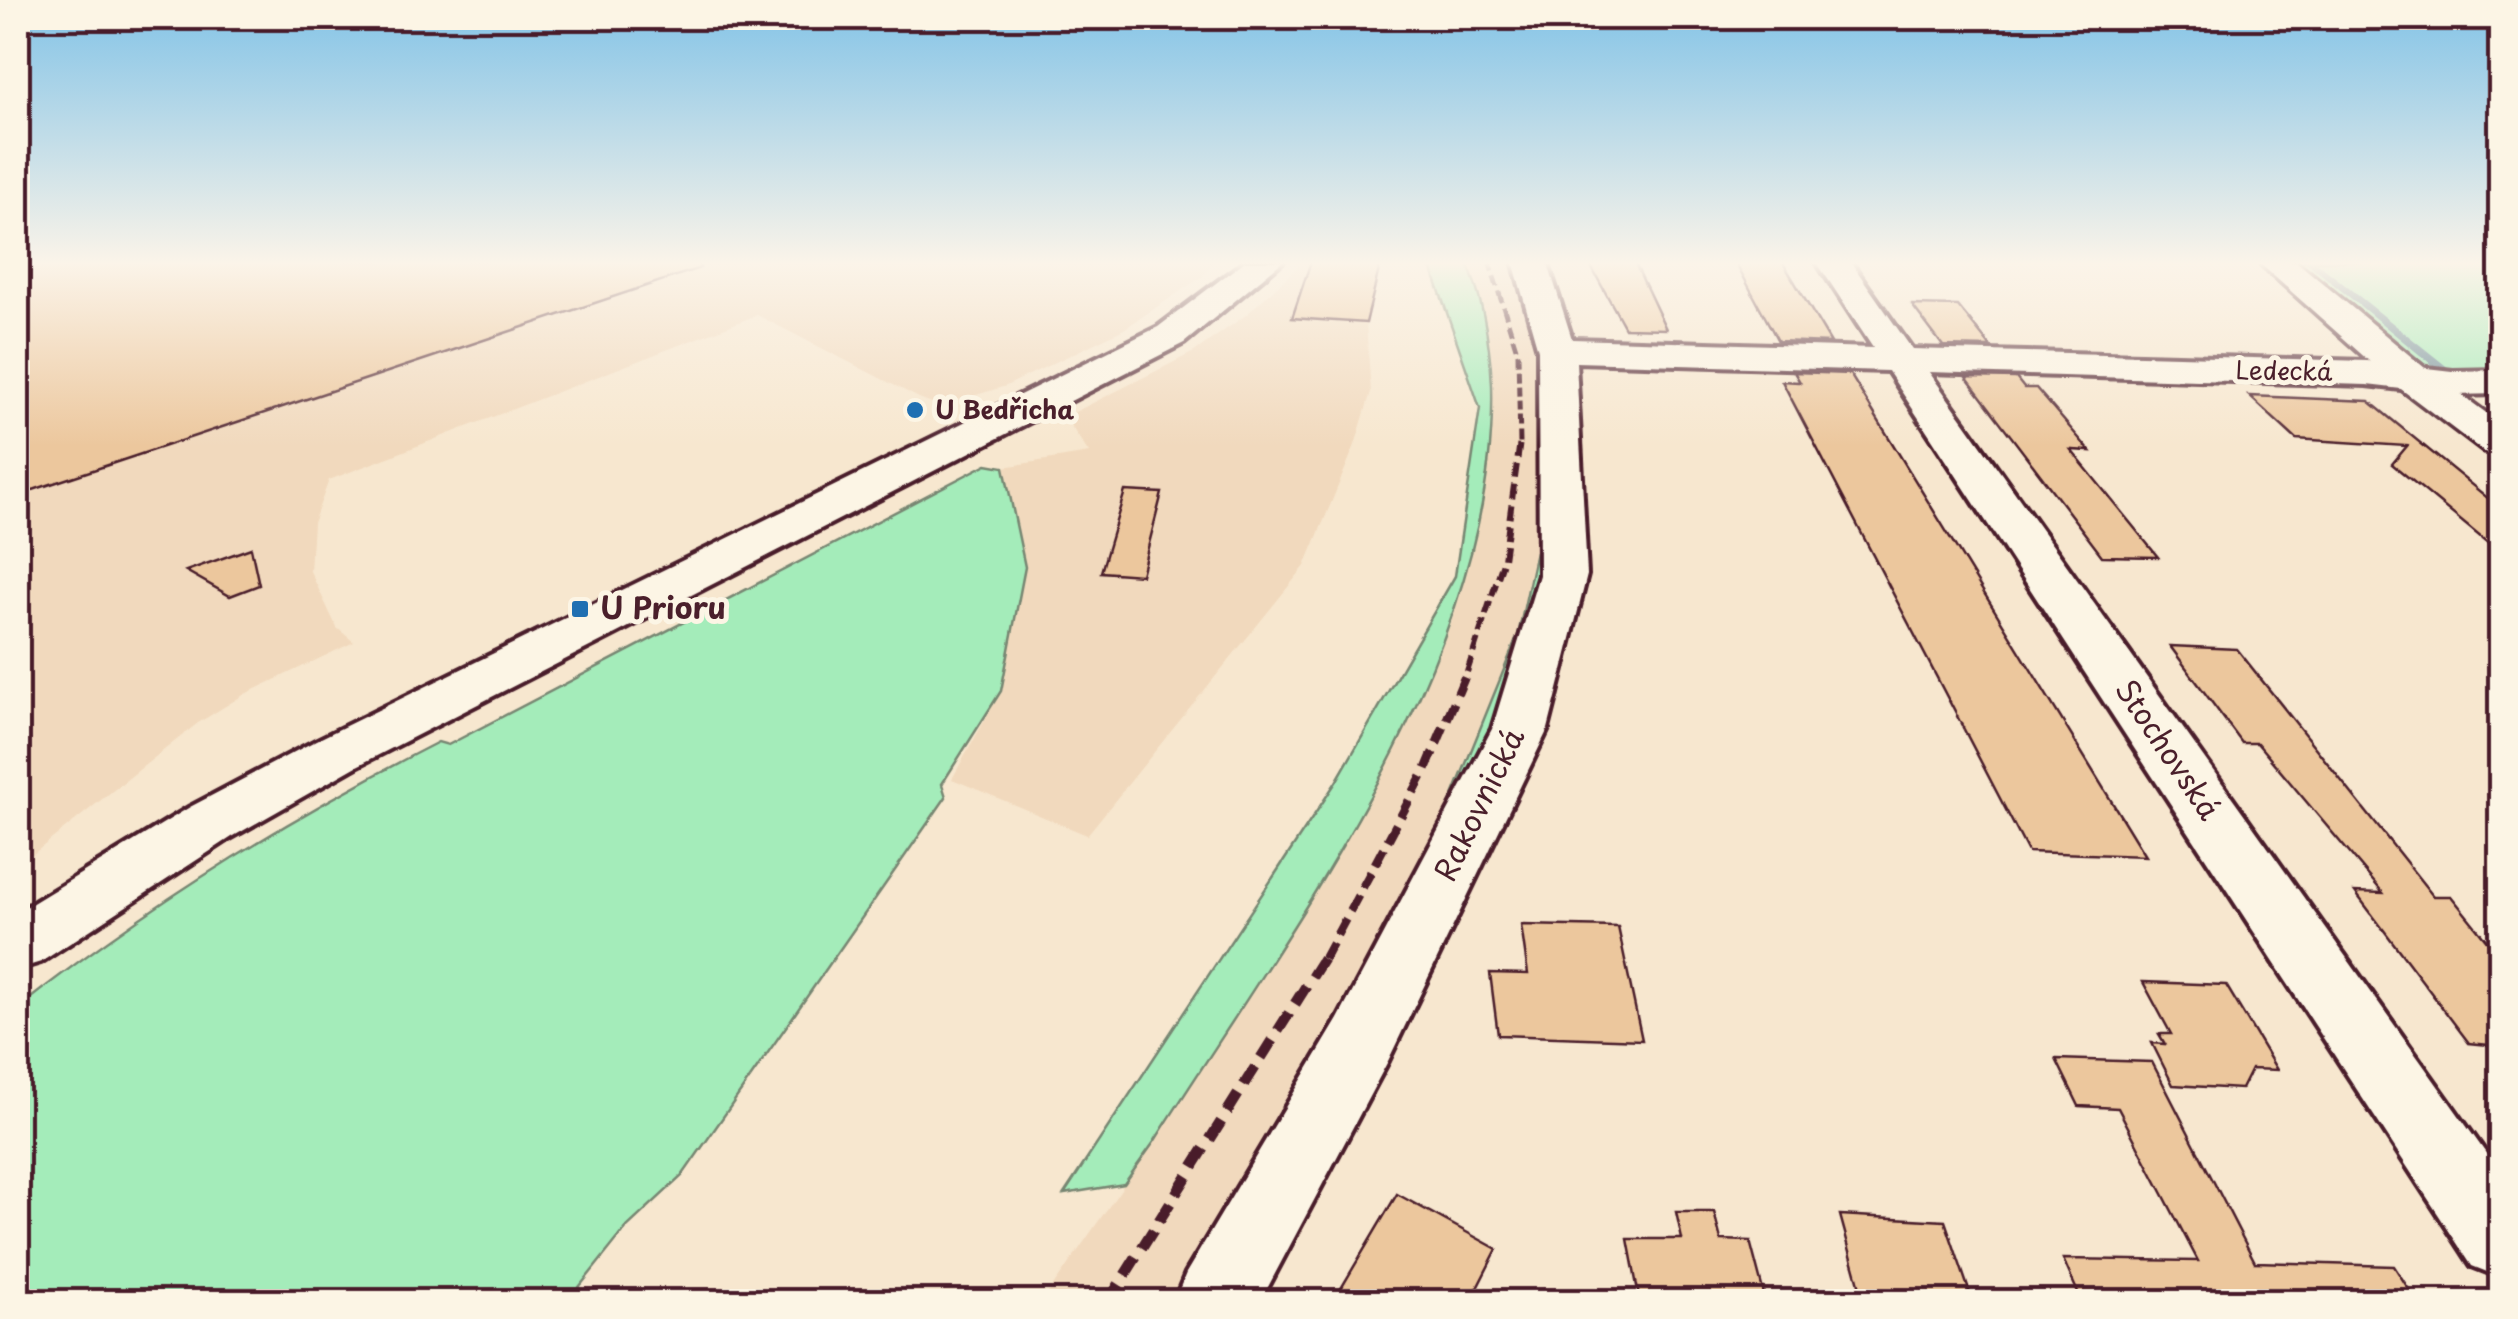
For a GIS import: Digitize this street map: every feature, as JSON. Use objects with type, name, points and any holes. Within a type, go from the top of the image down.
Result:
[{"type":"street","points":[[18,944],[210,822],[336,753],[1171,335],[1187,323]]},
{"type":"street","name":"Rakovnická","points":[[1215,1302],[1362,1040],[1520,728],[1563,575],[1557,350],[1549,323]]},
{"type":"street","name":"Stochovská","points":[[1875,323],[2500,1239]]},
{"type":"street","points":[[2347,323],[2411,377],[2500,443]]},
{"type":"street","name":"Ledecká","points":[[1557,350],[2411,377],[2480,383]]},
{"type":"shaded area","points":[[18,323],[737,323],[329,480],[313,523],[310,571],[337,628],[354,642],[245,694],[198,723],[18,866]]},
{"type":"shaded area","points":[[772,323],[1134,323],[1006,386],[963,399],[932,403]]},
{"type":"shaded area","points":[[1235,323],[1366,323],[1371,392],[1355,445],[1305,566],[1087,835],[952,779],[1001,691],[1025,567],[1004,467],[1089,453],[1065,417],[1194,352]]},
{"type":"shaded area","points":[[1485,323],[1534,323],[1543,364],[1547,501],[1518,635],[1431,850],[1243,1186],[1170,1301],[1042,1302],[1154,1142],[1354,826],[1451,623],[1472,553],[1493,422]]},
{"type":"green space","points":[[1450,323],[1485,323],[1492,386],[1485,487],[1462,587],[1425,686],[1377,783],[1323,878],[1154,1142],[1124,1184],[1064,1194],[1336,782],[1455,576],[1480,408]]},
{"type":"green space","points":[[1534,323],[1539,323],[1548,349],[1548,574],[1502,718],[1452,823],[1181,1301],[1170,1302],[1243,1186],[1431,850],[1518,635],[1547,501],[1543,364]]},
{"type":"green space","points":[[2366,323],[2500,323],[2500,373],[2487,367],[2486,375],[2426,371]]},
{"type":"green space","points":[[987,464],[1004,467],[1025,567],[1001,691],[942,784],[946,797],[682,1176],[627,1227],[568,1301],[18,1301],[18,1008],[169,898],[329,801],[438,742],[448,745]]},
{"type":"building","points":[[18,323],[536,323],[18,495]]},
{"type":"building","points":[[1622,323],[1663,323],[1666,329],[1625,328]]},
{"type":"building","points":[[1768,323],[1819,323],[1831,343],[1778,341]]},
{"type":"building","points":[[1925,323],[1971,323],[1991,347],[1943,346]]},
{"type":"building","points":[[1794,372],[1850,374],[2145,856],[2028,852],[1782,381],[1800,382]]},
{"type":"building","points":[[1966,377],[2016,378],[2024,388],[2036,388],[2090,451],[2071,450],[2158,557],[2102,556]]},
{"type":"building","points":[[2249,396],[2369,401],[2500,508],[2500,553],[2392,464],[2407,446],[2296,439]]},
{"type":"building","points":[[1125,491],[1162,493],[1141,575],[1101,572]]},
{"type":"building","points":[[251,548],[259,585],[230,596],[186,571]]},
{"type":"building","points":[[2170,646],[2237,649],[2433,896],[2451,896],[2500,957],[2500,1046],[2469,1043],[2355,892],[2383,893],[2257,743],[2242,743]]},
{"type":"building","points":[[1521,925],[1618,927],[1642,1040],[1498,1035],[1490,973],[1528,974]]},
{"type":"building","points":[[2143,982],[2226,985],[2277,1070],[2251,1069],[2241,1089],[2173,1085],[2152,1043],[2165,1044],[2159,1034],[2171,1034]]},
{"type":"building","points":[[2056,1059],[2152,1062],[2255,1262],[2394,1266],[2417,1302],[2082,1302],[2063,1259],[2198,1261],[2118,1108],[2079,1106]]},
{"type":"building","points":[[1397,1194],[1497,1249],[1470,1302],[1333,1302]]},
{"type":"building","points":[[1676,1212],[1714,1212],[1721,1240],[1750,1241],[1766,1302],[1640,1302],[1628,1239],[1682,1239]]},
{"type":"building","points":[[1840,1215],[1945,1221],[1973,1302],[1864,1302]]},
{"type":"waterway","points":[[2386,323],[2446,371],[2458,376]]},
{"type":"railway","points":[[1508,323],[1518,354],[1520,441]]},
{"type":"railway","points":[[1468,669],[1504,559],[1520,441]]},
{"type":"railway","points":[[1324,959],[1426,769],[1468,669]]},
{"type":"railway","points":[[1108,1302],[1325,956]]},
{"type":"place","name":"U Bedřicha","points":[[915,410]]},
{"type":"place","name":"U Prioru","points":[[580,609]]}]
